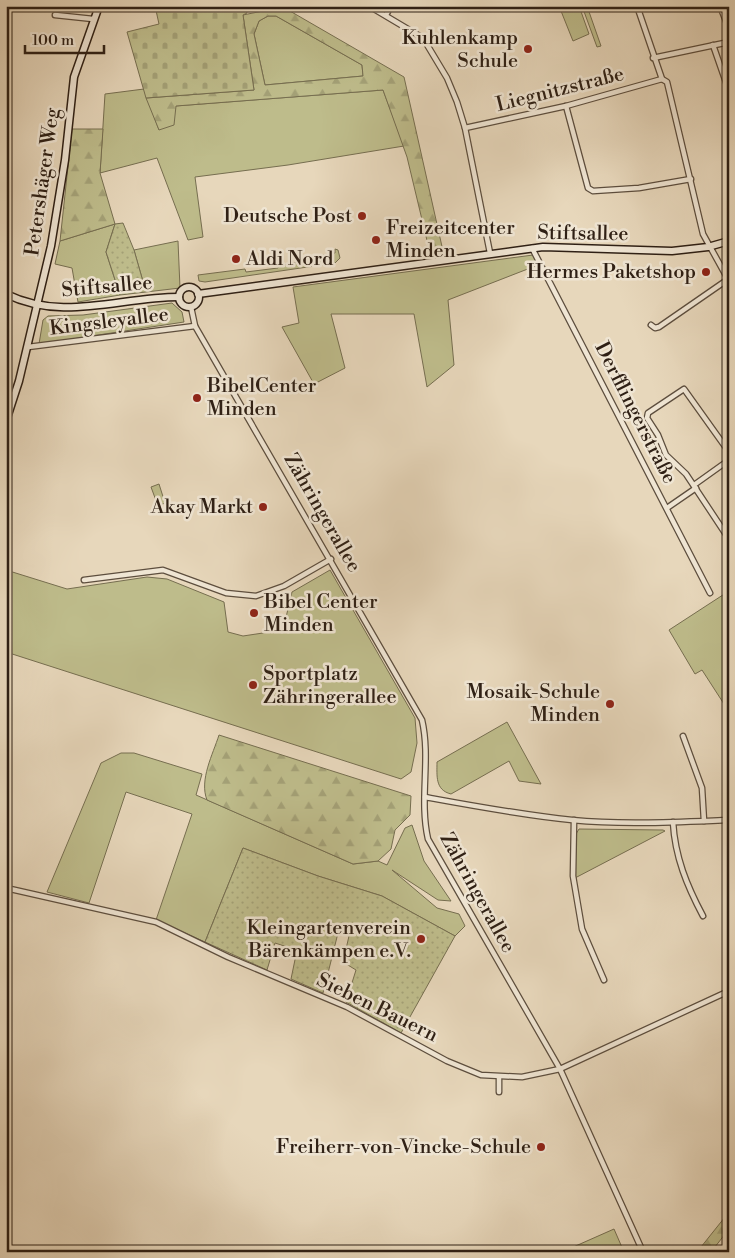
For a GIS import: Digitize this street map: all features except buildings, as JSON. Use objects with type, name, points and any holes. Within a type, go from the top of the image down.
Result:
[{"type":"main road","name":"Petershäger Weg","points":[[6,422],[38,305],[61,190],[74,77],[99,6]]},
{"type":"main road","name":"Stiftsallee","points":[[198,294],[532,248],[567,246],[672,251],[708,247],[729,241]]},
{"type":"main road","points":[[188,287],[194,288],[198,294],[198,302],[191,307],[182,305],[178,297],[182,289],[188,287]]},
{"type":"main road","name":"Stiftsallee","points":[[6,294],[38,305],[80,308],[178,297]]},
{"type":"street","points":[[370,6],[419,34],[429,45],[453,92],[465,128],[490,253]]},
{"type":"street","points":[[386,15],[391,6]]},
{"type":"street","points":[[637,6],[653,58],[662,79],[667,82],[703,234],[708,247],[728,280],[659,327],[656,328],[651,324]]},
{"type":"street","points":[[720,6],[729,29]]},
{"type":"street","points":[[55,16],[93,19]]},
{"type":"street","points":[[653,58],[729,42]]},
{"type":"street","points":[[713,46],[729,91]]},
{"type":"street","name":"Liegnitzstraße","points":[[465,128],[566,106],[662,79]]},
{"type":"street","points":[[566,106],[588,188],[593,191],[639,188],[690,179]]},
{"type":"street","name":"Derfflingerstraße","points":[[532,248],[710,593]]},
{"type":"street","name":"Zähringerallee","points":[[191,307],[195,326],[331,558],[422,720],[427,740],[425,826],[434,853],[560,1070],[644,1252]]},
{"type":"street","name":"Kingsleyallee","points":[[28,347],[195,326]]},
{"type":"street","points":[[729,452],[684,389],[648,413],[647,418],[658,435],[666,455],[683,470],[729,539]]},
{"type":"street","points":[[667,508],[729,460]]},
{"type":"street","points":[[84,580],[162,570],[226,593],[256,596],[284,586],[331,558]]},
{"type":"street","points":[[683,736],[700,780],[704,821]]},
{"type":"street","points":[[425,798],[502,812],[574,820],[673,822],[729,820]]},
{"type":"street","points":[[574,820],[574,879],[582,929],[604,980]]},
{"type":"street","points":[[673,822],[680,868],[687,887],[703,916]]},
{"type":"street","name":"Sieben Bauern","points":[[6,888],[156,922],[228,957],[347,1007],[464,1069],[499,1077],[522,1078],[560,1070],[729,991]]},
{"type":"street","points":[[499,1077],[499,1092]]},
{"type":"green space","points":[[155,6],[245,6],[247,13],[243,15],[254,90],[146,98],[127,32],[159,24]]},
{"type":"green space","points":[[559,6],[579,6],[589,34],[573,41]]},
{"type":"green space","points":[[582,6],[587,6],[601,46],[597,47]]},
{"type":"green space","points":[[283,7],[404,77],[443,251],[430,253],[407,157],[383,90],[176,106],[174,125],[159,130],[146,98],[254,90],[243,15]],"holes":[[[268,16],[276,16],[362,65],[363,76],[265,85],[254,34],[259,21]]]},
{"type":"green space","points":[[268,16],[276,16],[362,65],[363,76],[265,85],[254,34],[259,21]]},
{"type":"green space","points":[[144,89],[159,130],[175,106],[383,90],[404,146],[288,165],[195,177],[203,237],[188,240],[157,158],[100,173],[105,94]]},
{"type":"green space","points":[[72,129],[103,129],[100,173],[115,224],[60,241]]},
{"type":"green space","points":[[123,223],[134,250],[146,292],[120,295],[106,252],[115,224]]},
{"type":"green space","points":[[115,224],[106,252],[120,295],[78,302],[72,268],[55,264],[60,241]]},
{"type":"green space","points":[[178,241],[180,288],[146,292],[134,250]]},
{"type":"green space","points":[[335,249],[338,250],[340,258],[335,263],[205,282],[199,281],[198,275],[245,269],[246,272],[278,268],[278,266],[335,253]]},
{"type":"green space","points":[[533,255],[538,265],[448,300],[454,365],[427,387],[414,314],[331,314],[345,368],[314,384],[282,327],[299,323],[293,287]]},
{"type":"green space","points":[[172,303],[182,312],[184,322],[39,344],[43,320],[48,316],[83,315]]},
{"type":"green space","points":[[159,484],[165,503],[158,506],[151,487]]},
{"type":"green space","name":"Sportplatz Zähringerallee","points":[[6,570],[67,589],[147,577],[167,579],[224,602],[228,632],[243,636],[283,630],[292,592],[330,570],[415,718],[417,743],[411,772],[401,779],[6,652]]},
{"type":"green space","points":[[729,591],[729,702],[724,704],[702,670],[695,674],[669,630]]},
{"type":"green space","points":[[507,722],[541,784],[519,781],[509,761],[451,794],[442,789],[438,782],[437,762]]},
{"type":"green space","points":[[219,735],[411,796],[410,815],[395,830],[391,849],[378,861],[353,864],[207,800],[205,792],[206,776]]},
{"type":"green space","points":[[121,753],[134,753],[202,774],[196,795],[353,864],[378,861],[387,865],[405,828],[412,825],[424,861],[451,901],[438,900],[392,870],[437,908],[459,914],[465,926],[455,936],[382,896],[318,876],[243,848],[205,942],[156,920],[192,814],[126,792],[89,903],[47,892],[101,763]]},
{"type":"green space","points":[[579,829],[665,831],[575,878],[576,834]]},
{"type":"green space","points":[[243,848],[318,876],[382,896],[455,936],[401,1033],[346,1002],[356,970],[343,962],[349,936],[338,933],[323,993],[291,979],[297,950],[275,943],[267,970],[205,942]]},
{"type":"green space","points":[[729,1212],[729,1229],[711,1252],[697,1252]]},
{"type":"green space","points":[[614,1229],[624,1252],[562,1252]]},
{"type":"place","name":"Kuhlenkamp Schule","points":[[528,49]]},
{"type":"place","name":"Deutsche Post","points":[[362,216]]},
{"type":"place","name":"Freizeitcenter Minden","points":[[376,240]]},
{"type":"place","name":"Aldi Nord","points":[[236,259]]},
{"type":"place","name":"Hermes Paketshop","points":[[706,272]]},
{"type":"place","name":"BibelCenter Minden","points":[[197,398]]},
{"type":"place","name":"Akay Markt","points":[[263,507]]},
{"type":"place","name":"Bibel Center Minden","points":[[254,613]]},
{"type":"place","name":"Sportplatz Zähringerallee","points":[[253,685]]},
{"type":"place","name":"Mosaik-Schule Minden","points":[[610,704]]},
{"type":"place","name":"Kleingartenverein Bärenkämpen e.V.","points":[[421,939]]},
{"type":"place","name":"Freiherr-von-Vincke-Schule","points":[[541,1147]]}]
